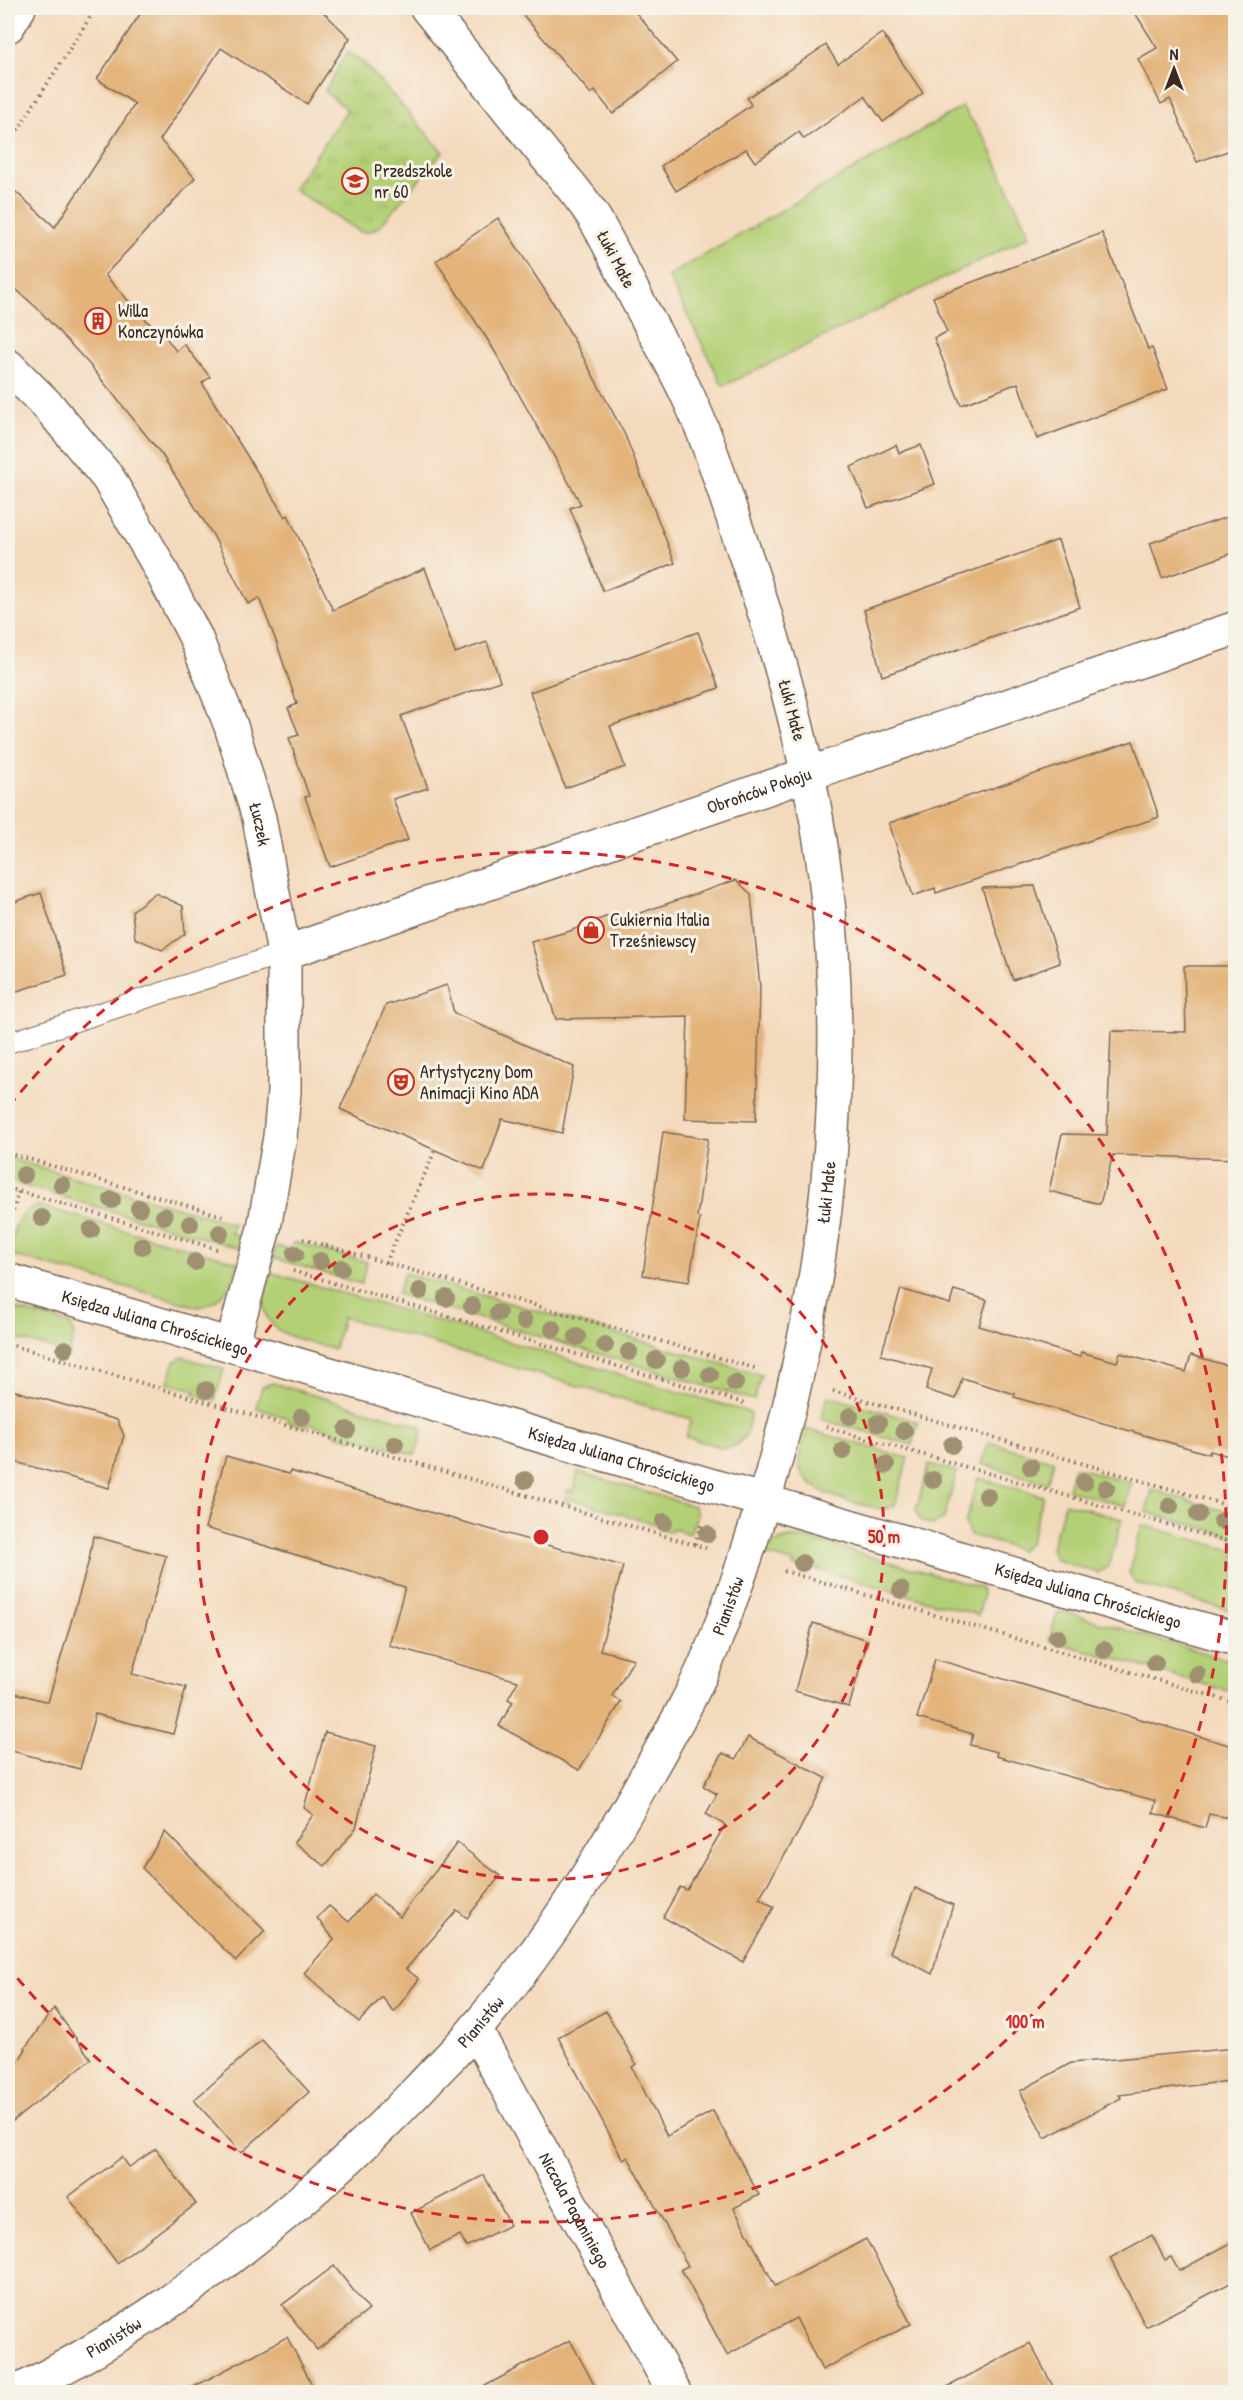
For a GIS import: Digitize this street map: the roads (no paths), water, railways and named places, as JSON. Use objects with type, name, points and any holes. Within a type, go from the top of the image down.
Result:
[{"type":"street","points":[[8,26],[20,8]]},
{"type":"street","name":"Łuki Małe","points":[[427,8],[591,212],[694,407],[769,622],[808,774],[825,879],[831,944],[833,1006],[831,1137],[819,1254],[807,1330],[783,1436],[763,1500]]},
{"type":"street","name":"Łuczek","points":[[8,366],[50,408],[108,478],[155,559],[195,636],[231,726],[259,818],[284,953],[284,1092],[280,1137],[264,1228],[232,1345]]},
{"type":"street","name":"Obrońców Pokoju","points":[[284,953],[1236,628]]},
{"type":"street","name":"Księdza Juliana Chrościckiego","points":[[8,1280],[1236,1639]]},
{"type":"street","name":"Pianistów","points":[[17,2392],[67,2367],[176,2299],[277,2222],[375,2134],[475,2029],[544,1940],[612,1839],[666,1740],[711,1651],[763,1500]]},
{"type":"street","name":"Niccola Paganiniego","points":[[475,2029],[674,2392]]},
{"type":"lane","points":[[8,1043],[284,953]]},
{"type":"place","name":"Przedszkole nr 60","points":[[355,181]]},
{"type":"place","name":"Willa Konczynówka","points":[[98,321]]},
{"type":"place","name":"Cukiernia Italia Trześniewscy","points":[[591,930]]},
{"type":"place","name":"Artystyczny Dom Animacji Kino ADA","points":[[401,1082]]}]
